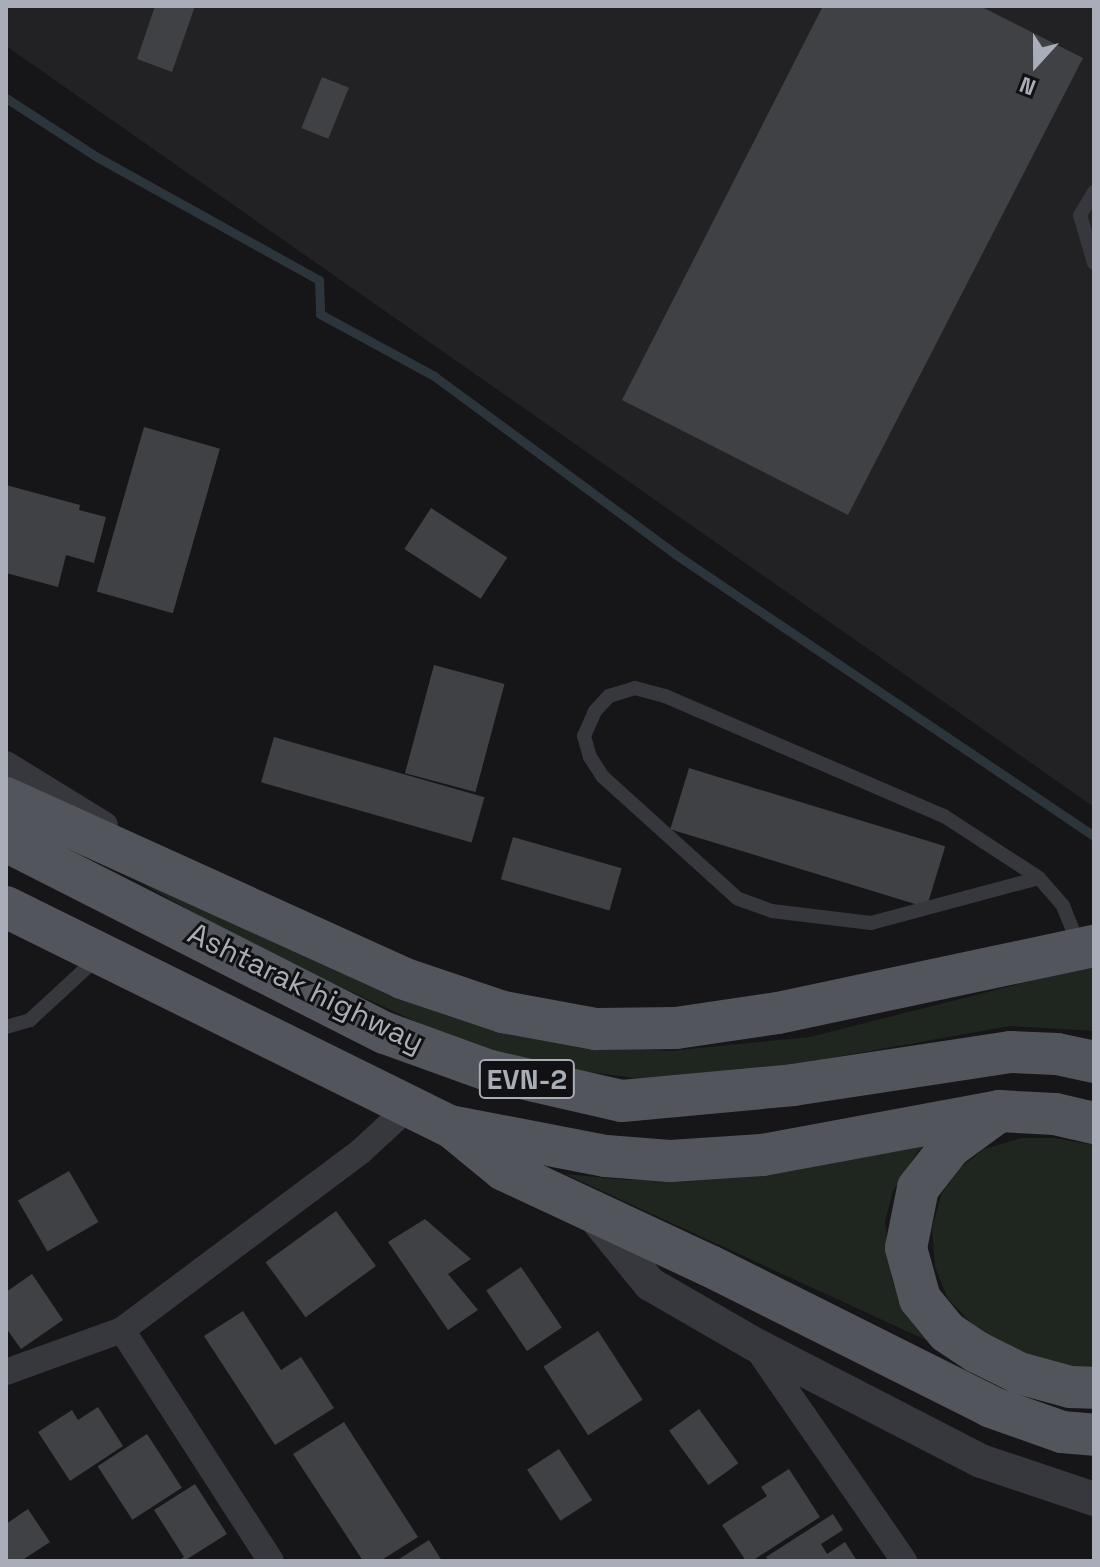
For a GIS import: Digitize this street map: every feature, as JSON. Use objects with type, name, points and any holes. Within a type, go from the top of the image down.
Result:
[{"type":"main road","points":[[6,798],[402,978],[503,1012],[596,1029],[676,1028],[778,1013],[1088,948]]},
{"type":"main road","name":"Ashtarak highway","points":[[6,841],[385,1033],[490,1071],[622,1101],[793,1085],[1011,1052],[1057,1054],[1094,1062]]},
{"type":"main road","name":"Ashtarak highway","points":[[6,907],[99,956],[450,1126],[606,1156],[670,1161],[762,1155],[999,1111],[1055,1114],[1094,1123]]},
{"type":"main road","points":[[999,1111],[950,1147],[918,1188],[906,1248],[920,1299],[947,1332],[977,1352],[1019,1373],[1070,1387],[1094,1388]]},
{"type":"main road","points":[[450,1126],[504,1170],[710,1266],[991,1407],[1062,1432],[1094,1435]]},
{"type":"street","points":[[6,764],[238,906]]},
{"type":"street","points":[[6,1372],[122,1330],[360,1152],[411,1105]]},
{"type":"street","points":[[591,1211],[650,1284],[754,1344],[981,1461],[1094,1499]]},
{"type":"street","points":[[122,1330],[271,1561]]},
{"type":"street","points":[[754,1344],[904,1561]]},
{"type":"lane","points":[[1094,192],[1080,215],[1094,263]]},
{"type":"lane","points":[[1039,878],[871,923],[772,911],[737,898],[603,777],[590,757],[584,736],[595,711],[609,696],[635,688],[665,696],[944,816],[1039,878],[1063,906],[1088,948]]},
{"type":"lane","points":[[6,1027],[30,1020],[99,956]]},
{"type":"shaded area","points":[[6,6],[1094,6],[1094,807],[6,46]]},
{"type":"shaded area","points":[[94,856],[569,1044],[670,1051],[810,1037],[1094,965],[1094,1031],[1010,1026],[741,1074],[635,1078],[535,1065],[447,1036],[245,942]]},
{"type":"shaded area","points":[[1021,1138],[1054,1138],[1094,1145],[1094,1371],[1073,1369],[1024,1352],[977,1329],[948,1299],[935,1267],[932,1228],[942,1193],[961,1167],[984,1149]]},
{"type":"shaded area","points":[[931,1140],[918,1151],[893,1191],[885,1221],[892,1280],[904,1309],[928,1341],[565,1174],[628,1180],[733,1178],[797,1170]]},
{"type":"building","points":[[155,6],[195,6],[172,72],[137,59]]},
{"type":"building","points":[[823,6],[980,6],[1083,58],[848,515],[622,400]]},
{"type":"building","points":[[322,77],[349,88],[328,139],[301,128]]},
{"type":"building","points":[[144,427],[220,449],[173,613],[97,591]]},
{"type":"building","points":[[6,485],[80,505],[79,510],[106,517],[94,563],[66,555],[58,587],[6,573]]},
{"type":"building","points":[[431,508],[507,558],[481,599],[404,549]]},
{"type":"building","points":[[434,665],[505,684],[476,792],[405,773]]},
{"type":"building","points":[[274,737],[485,797],[472,843],[261,782]]},
{"type":"building","points":[[689,768],[945,846],[927,908],[670,829]]},
{"type":"building","points":[[513,837],[622,868],[609,910],[501,879]]},
{"type":"building","points":[[69,1171],[98,1222],[47,1252],[18,1200]]},
{"type":"building","points":[[336,1211],[376,1266],[306,1317],[266,1262]]},
{"type":"building","points":[[425,1219],[471,1259],[448,1274],[478,1310],[448,1330],[388,1242]]},
{"type":"building","points":[[521,1267],[562,1328],[527,1351],[486,1290]]},
{"type":"building","points":[[32,1274],[63,1320],[21,1349],[6,1328],[6,1292]]},
{"type":"building","points":[[243,1311],[281,1370],[301,1357],[334,1408],[275,1445],[204,1336]]},
{"type":"building","points":[[598,1331],[643,1400],[588,1435],[543,1366]]},
{"type":"building","points":[[98,1407],[123,1446],[70,1481],[38,1432],[72,1410],[78,1420]]},
{"type":"building","points":[[699,1409],[738,1463],[708,1485],[669,1431]]},
{"type":"building","points":[[344,1422],[418,1537],[380,1561],[363,1561],[293,1454]]},
{"type":"building","points":[[147,1434],[182,1488],[132,1520],[98,1466]]},
{"type":"building","points":[[559,1449],[592,1500],[560,1521],[527,1470]]},
{"type":"building","points":[[789,1469],[820,1517],[752,1561],[746,1561],[722,1525],[767,1496],[761,1487]]},
{"type":"building","points":[[195,1484],[227,1534],[184,1561],[178,1561],[184,1557],[154,1510]]},
{"type":"building","points":[[28,1509],[50,1542],[21,1561],[6,1561],[6,1524]]},
{"type":"building","points":[[833,1514],[843,1530],[821,1544],[827,1554],[845,1542],[857,1561],[769,1561],[766,1557]]},
{"type":"building","points":[[429,1540],[442,1561],[396,1561]]},
{"type":"waterway","points":[[6,98],[97,157],[319,280],[320,314],[434,376],[675,554],[1094,836]]}]
